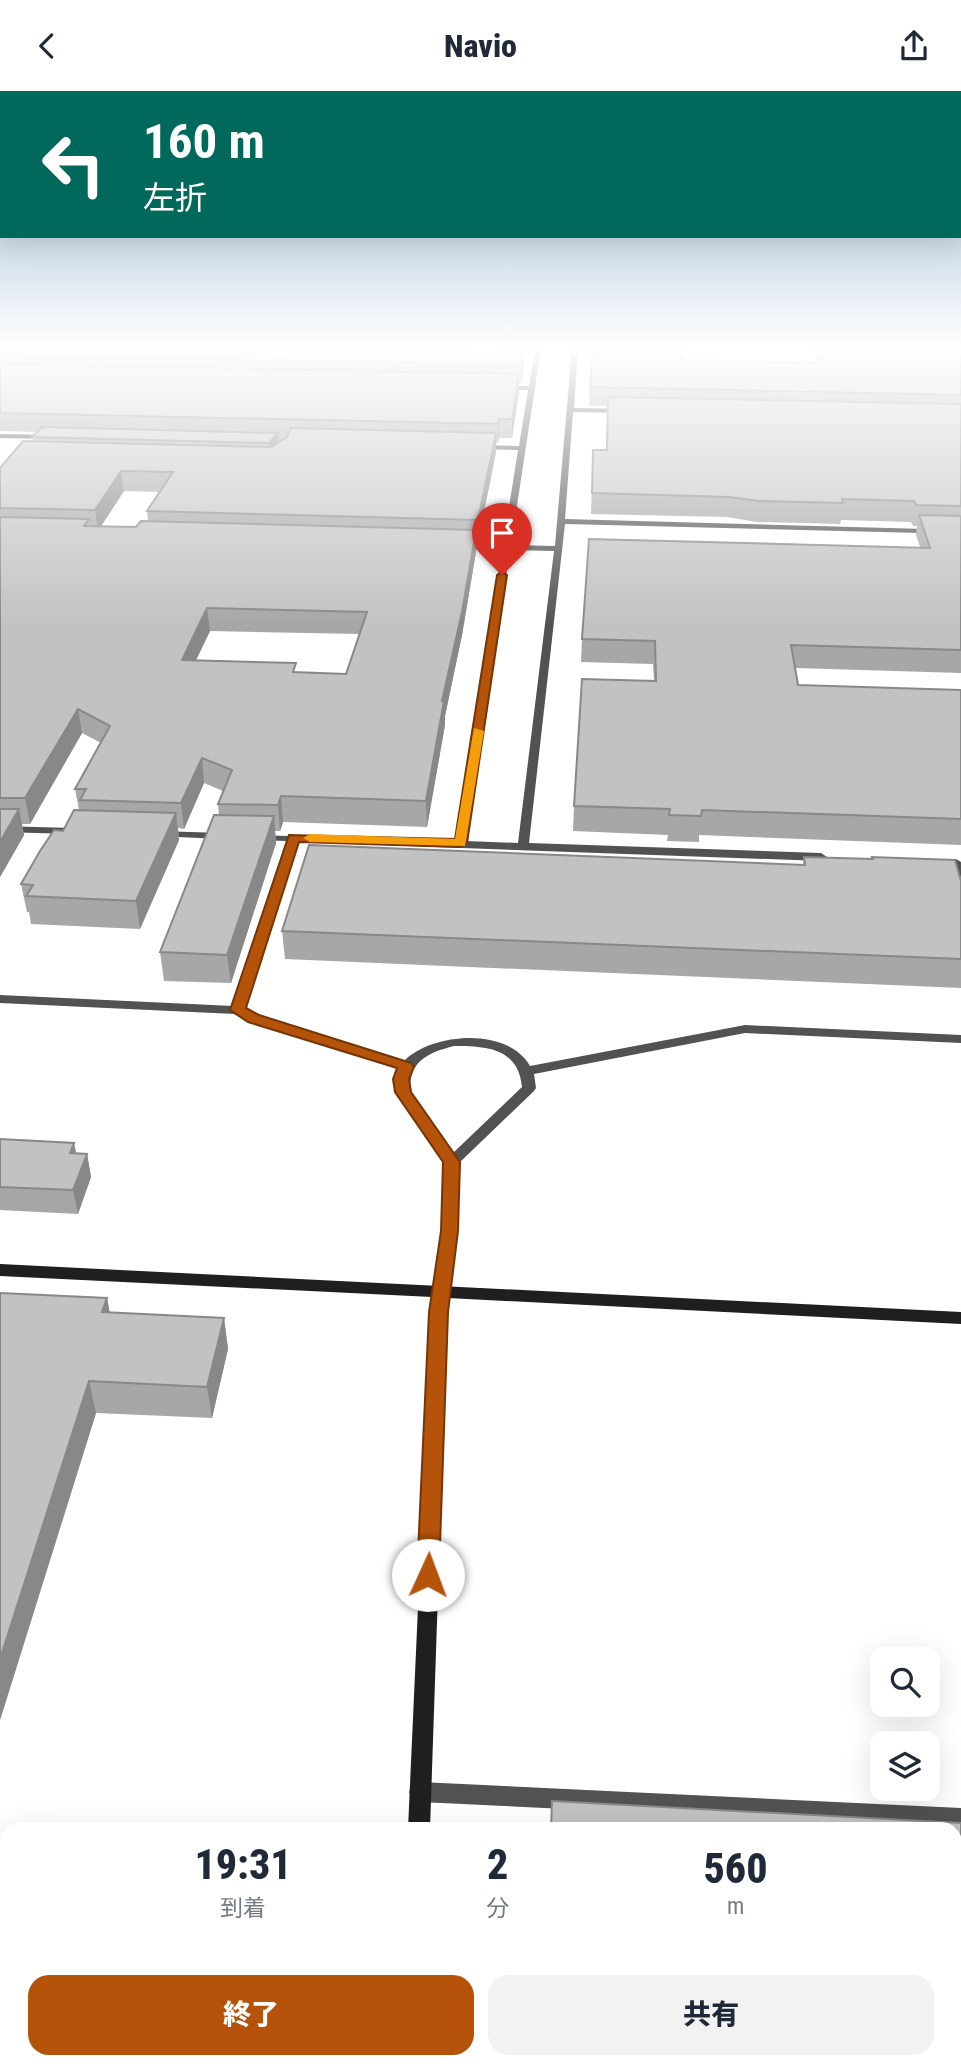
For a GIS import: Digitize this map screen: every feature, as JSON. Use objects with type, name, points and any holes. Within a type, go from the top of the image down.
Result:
[{"type":"street","points":[[0,1270],[961,1318]]},
{"type":"street","points":[[419,1822],[440,1293]]},
{"type":"lane","points":[[28,447],[33,440]]},
{"type":"lane","points":[[460,843],[524,440]]},
{"type":"lane","points":[[523,845],[559,549],[568,440]]},
{"type":"lane","points":[[467,447],[522,453]]},
{"type":"lane","points":[[472,456],[522,453]]},
{"type":"lane","points":[[562,521],[961,531]]},
{"type":"lane","points":[[452,546],[559,549]]},
{"type":"lane","points":[[0,829],[84,832]]},
{"type":"lane","points":[[140,833],[830,858]]},
{"type":"lane","points":[[238,1010],[293,838]]},
{"type":"lane","points":[[942,862],[958,863],[961,880]]},
{"type":"lane","points":[[0,999],[238,1010],[254,1019],[406,1066]]},
{"type":"lane","points":[[527,1071],[745,1029],[961,1039]]},
{"type":"lane","points":[[440,1293],[449,1231],[452,1162],[403,1092],[401,1079],[406,1066],[417,1055],[454,1042],[474,1042],[511,1053],[523,1063],[529,1088],[452,1162]]},
{"type":"lane","points":[[420,1792],[961,1818]]},
{"type":"building","points":[[161,440],[271,440],[269,443]]},
{"type":"building","points":[[282,440],[494,440],[478,520],[147,511],[173,472],[121,471],[95,510],[0,508],[0,468],[23,441],[271,447]]},
{"type":"building","points":[[607,440],[961,440],[961,506],[916,505],[914,501],[759,501],[729,497],[592,493],[593,450],[607,450]]},
{"type":"building","points":[[919,515],[961,516],[961,650],[791,645],[798,685],[961,690],[961,819],[702,810],[701,816],[669,815],[670,809],[574,806],[582,679],[656,681],[655,641],[582,639],[589,539],[930,548]]},
{"type":"building","points":[[0,517],[89,519],[84,526],[136,527],[141,521],[476,530],[462,612],[442,701],[426,801],[281,796],[278,805],[218,804],[232,770],[202,758],[181,803],[80,800],[86,789],[75,789],[110,726],[78,709],[25,798],[0,798]],"holes":[[[207,608],[367,612],[346,674],[293,672],[296,663],[182,660]]]},
{"type":"building","points":[[0,809],[19,809],[0,842]]},
{"type":"building","points":[[74,810],[176,813],[136,901],[26,896],[33,885],[21,884],[54,830],[63,831]]},
{"type":"building","points":[[214,815],[274,816],[227,955],[160,952]]},
{"type":"building","points":[[309,845],[805,865],[804,857],[955,860],[961,881],[961,959],[282,931]]},
{"type":"building","points":[[0,1139],[74,1143],[70,1153],[87,1154],[73,1190],[0,1187]]},
{"type":"building","points":[[0,1293],[107,1298],[102,1312],[224,1318],[207,1387],[89,1381],[0,1659]]},
{"type":"building","points":[[552,1801],[942,1822],[551,1822]]},
{"type":"slow traffic","points":[[310,838],[460,843],[478,731]]},
{"type":"route","points":[[428,1575],[440,1293],[449,1231],[452,1162],[403,1092],[401,1079],[406,1066],[254,1019],[238,1010],[293,838],[460,843],[502,575]]}]
